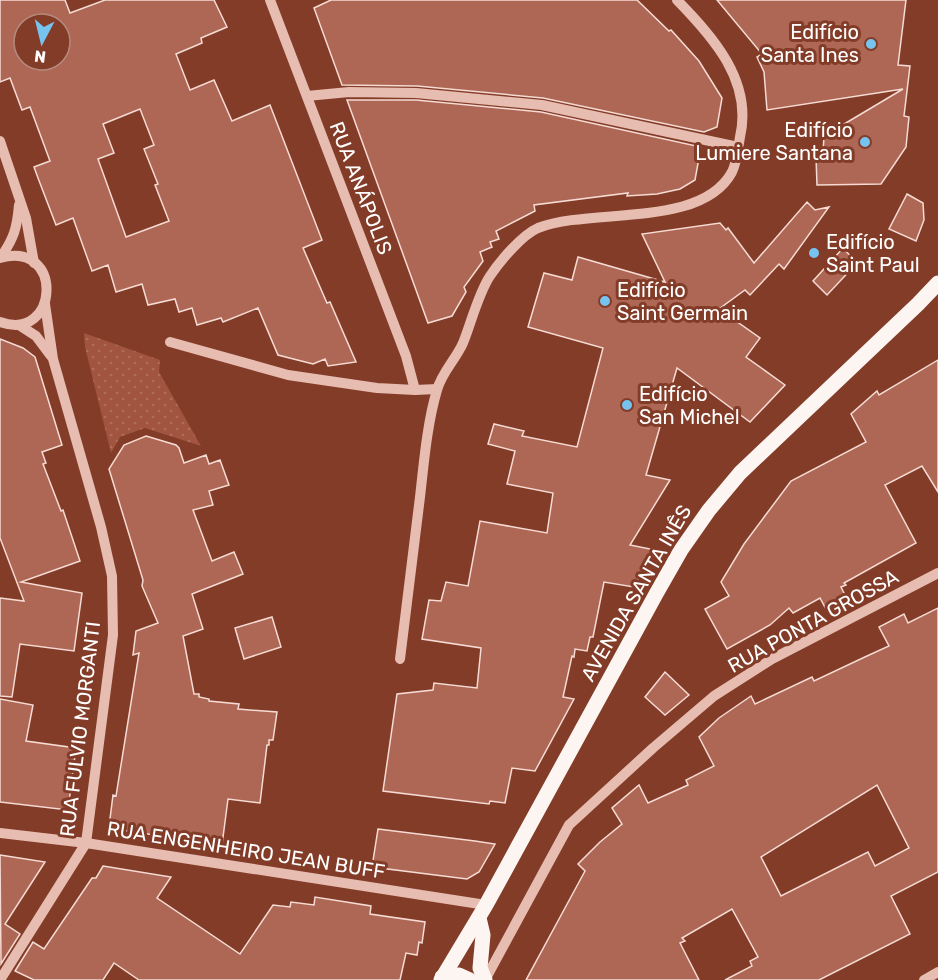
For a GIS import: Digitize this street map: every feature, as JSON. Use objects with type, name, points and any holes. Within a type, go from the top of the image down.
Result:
[{"type":"main road","name":"AVENIDA SANTA INÊS","points":[[441,978],[483,911],[681,550],[709,510],[748,466],[938,283]]},
{"type":"main road","points":[[483,911],[480,968],[485,980]]},
{"type":"main road","points":[[441,978],[459,975],[470,980]]},
{"type":"street","name":"RUA ANÁPOLIS","points":[[270,0],[406,356],[415,390]]},
{"type":"street","points":[[400,659],[426,444],[437,389],[441,378],[462,346],[489,277],[513,248],[536,229],[577,219],[657,212],[691,205],[707,197],[724,182],[733,170],[742,129],[742,112],[735,75],[706,30],[677,0]]},
{"type":"street","points":[[307,96],[349,92],[416,93],[542,105],[738,147]]},
{"type":"street","name":"RUA FULVIO MORGANTI","points":[[0,141],[26,218],[34,263],[42,271],[47,282],[48,293],[45,304],[53,359],[101,527],[112,576],[113,635],[86,843],[0,980]]},
{"type":"street","points":[[1,258],[16,231],[19,202]]},
{"type":"street","points":[[1,258],[13,255],[24,257],[34,263]]},
{"type":"street","points":[[0,322],[19,325],[30,321],[39,314],[45,304]]},
{"type":"street","name":"RUA FULVIO MORGANTI","points":[[19,325],[36,336],[53,359]]},
{"type":"street","points":[[170,342],[288,375],[377,388],[437,389]]},
{"type":"street","name":"RUA PONTA GROSSA","points":[[485,980],[569,825],[653,748],[714,696],[772,659],[938,573]]},
{"type":"street","name":"RUA ENGENHEIRO JEAN BUFF","points":[[0,833],[86,843],[483,911]]},
{"type":"street","points":[[924,980],[938,972]]},
{"type":"shaded area","points":[[84,333],[160,360],[159,372],[201,446],[145,428],[120,437],[111,453],[85,347]]},
{"type":"building","points":[[0,0],[65,0],[70,12],[12,12],[12,72],[72,72],[72,12],[105,0],[214,0],[227,27],[201,38],[202,43],[176,54],[190,90],[214,80],[232,121],[270,105],[322,240],[303,248],[356,362],[328,366],[325,359],[313,364],[278,355],[258,308],[223,322],[221,318],[197,325],[192,308],[179,312],[175,299],[148,305],[142,284],[116,292],[108,265],[92,271],[73,218],[56,225],[34,167],[50,161],[30,107],[22,110],[10,78],[0,82]],"holes":[[[140,109],[154,145],[144,149],[169,221],[126,237],[98,159],[114,153],[103,124]]]},
{"type":"building","points":[[331,0],[637,0],[669,31],[671,30],[699,61],[722,98],[717,127],[704,132],[543,98],[417,86],[342,85],[314,8]]},
{"type":"building","points":[[717,0],[906,0],[898,65],[910,66],[904,116],[909,117],[906,147],[881,184],[817,185],[816,157],[823,153],[824,136],[903,89],[767,110],[764,72],[757,57],[762,54]]},
{"type":"building","points":[[347,100],[416,100],[541,112],[701,147],[695,180],[680,189],[657,194],[627,196],[628,193],[534,205],[535,211],[496,231],[499,239],[490,242],[492,247],[480,252],[483,261],[464,287],[466,292],[452,316],[428,323]]},
{"type":"building","points":[[907,194],[923,203],[924,220],[916,241],[889,229]]},
{"type":"building","points":[[807,202],[815,210],[829,207],[784,269],[779,264],[750,295],[745,290],[719,309],[760,338],[746,357],[785,385],[750,422],[677,368],[646,475],[670,480],[630,545],[655,550],[634,587],[604,582],[593,637],[590,637],[587,651],[575,649],[574,657],[572,656],[563,697],[574,699],[535,771],[512,768],[505,803],[490,801],[489,804],[383,791],[397,694],[433,690],[434,683],[477,688],[481,648],[422,639],[429,600],[441,601],[446,582],[468,586],[480,521],[547,533],[553,493],[507,484],[515,451],[488,444],[494,424],[524,431],[522,436],[577,447],[603,348],[528,327],[544,273],[572,280],[578,257],[665,282],[642,234],[720,223],[726,230],[728,228],[754,263]]},
{"type":"building","points":[[843,248],[857,263],[827,295],[813,281]]},
{"type":"building","points":[[0,339],[23,348],[35,357],[62,445],[42,452],[46,463],[43,464],[61,511],[63,510],[80,561],[21,582],[82,593],[74,651],[20,644],[12,697],[0,696],[0,598],[24,601],[0,538]]},
{"type":"building","points":[[938,360],[938,492],[922,466],[885,485],[916,543],[844,583],[846,585],[841,587],[848,601],[827,611],[820,598],[793,613],[789,608],[770,625],[727,649],[705,609],[729,596],[721,582],[744,544],[791,481],[866,442],[851,414],[877,391],[879,395]]},
{"type":"building","points":[[146,436],[176,445],[184,463],[206,455],[209,464],[220,460],[229,485],[209,491],[213,505],[193,510],[212,561],[234,552],[243,574],[192,594],[203,629],[183,636],[194,694],[199,694],[199,697],[209,699],[209,701],[239,704],[238,709],[277,712],[273,740],[269,740],[269,745],[267,745],[260,803],[228,799],[222,845],[114,829],[110,819],[113,795],[116,796],[139,653],[133,655],[136,631],[158,623],[142,586],[143,580],[109,469],[124,445]]},
{"type":"building","points":[[938,608],[938,872],[891,896],[910,934],[819,980],[725,980],[752,966],[750,961],[758,957],[732,909],[682,938],[685,941],[680,943],[699,980],[526,980],[585,871],[578,864],[622,824],[612,808],[639,785],[648,803],[688,785],[686,780],[714,766],[699,737],[719,718],[751,696],[755,704],[812,677],[814,681],[889,646],[879,627],[904,614],[908,623]],"holes":[[[877,785],[909,848],[875,866],[868,852],[781,896],[761,857]]]},
{"type":"building","points":[[272,617],[281,647],[244,659],[235,628]]},
{"type":"building","points":[[665,672],[689,695],[665,715],[645,697]]},
{"type":"building","points":[[0,699],[33,705],[26,741],[76,748],[68,810],[0,802]]},
{"type":"building","points":[[378,829],[495,844],[479,872],[467,879],[372,867]]},
{"type":"building","points":[[0,855],[45,862],[5,924],[20,934],[1,964]]},
{"type":"building","points":[[103,866],[171,877],[157,898],[240,954],[273,905],[290,907],[291,902],[314,905],[315,897],[371,906],[370,914],[425,922],[422,943],[419,942],[417,955],[406,953],[400,980],[139,980],[114,963],[103,980],[34,980],[15,971],[33,942],[44,949],[92,878],[96,878]]},
{"type":"place","name":"Edifício Santa Ines","points":[[871,44]]},
{"type":"place","name":"Edifício Lumiere Santana","points":[[865,142]]},
{"type":"place","name":"Edifício Saint Paul","points":[[814,253]]},
{"type":"place","name":"Edifício Saint Germain","points":[[605,301]]},
{"type":"place","name":"Edifício San Michel","points":[[627,405]]}]
